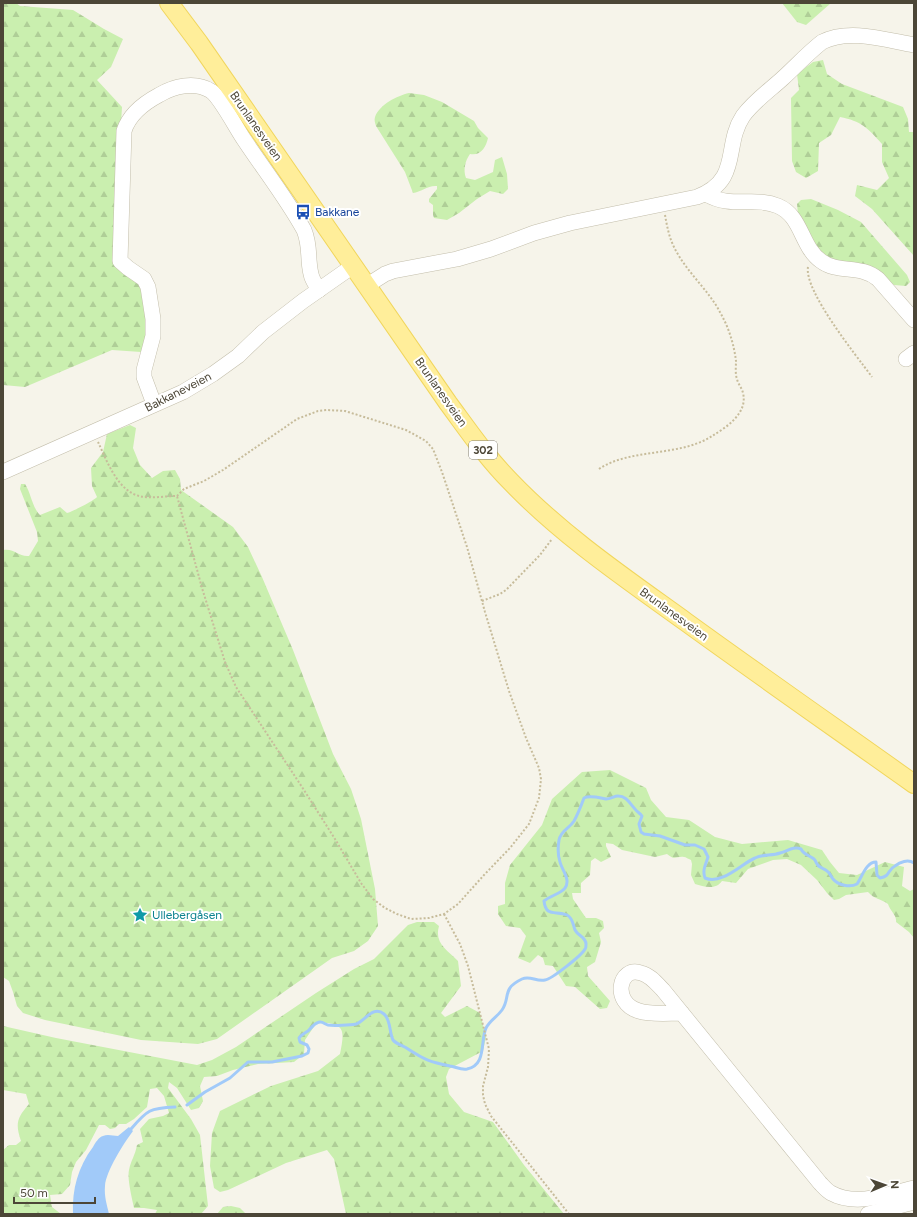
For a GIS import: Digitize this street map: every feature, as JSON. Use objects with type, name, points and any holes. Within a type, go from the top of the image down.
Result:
[{"type":"main road","name":"Brunlanesveien","points":[[169,3],[448,403],[510,481],[560,528],[624,578],[914,784]]},
{"type":"street","points":[[366,286],[385,274],[393,271],[457,259],[570,223],[706,194],[720,181],[727,171],[736,132],[744,115],[758,99],[822,42],[836,37],[853,36],[914,45]]},
{"type":"street","points":[[154,404],[144,377],[144,370],[153,336],[153,319],[148,287],[144,279],[120,261],[124,131],[132,115],[157,96],[166,91],[188,86],[197,86],[212,92],[245,142],[272,178],[304,230],[310,249],[310,273],[319,290]]},
{"type":"street","points":[[706,194],[721,200],[738,203],[770,203],[781,207],[795,221],[814,255],[820,261],[832,267],[858,270],[873,274],[914,320]]},
{"type":"street","name":"Bakkaneveien","points":[[3,472],[93,433],[226,372],[238,356],[263,332],[353,266]]},
{"type":"street","points":[[682,1013],[820,1183],[831,1193],[856,1199],[873,1197],[914,1188]]},
{"type":"street","points":[[868,1214],[914,1202]]},
{"type":"path","points":[[599,469],[618,459],[695,444],[711,438],[727,426],[737,416],[743,407],[743,391],[736,378],[737,370],[735,358],[725,322],[716,305],[681,261],[667,229],[663,204]]},
{"type":"path","points":[[814,255],[807,270],[812,288],[830,318],[872,377]]},
{"type":"path","points":[[93,433],[115,476],[130,492],[139,496],[148,497],[177,496],[184,489],[204,481],[223,470],[297,419],[318,411],[327,410],[345,412],[406,430],[426,441],[432,449],[438,461],[467,547],[484,612],[509,691],[526,738],[539,768],[541,780],[539,798],[529,824],[510,848],[484,874],[458,904],[444,914],[429,918],[411,919],[385,908],[373,899],[361,883],[302,787],[236,687],[225,662],[202,588],[177,496]]},
{"type":"path","points":[[482,601],[506,590],[540,555],[560,528]]},
{"type":"path","points":[[444,914],[460,944],[468,966],[489,1049],[488,1067],[483,1086],[485,1104],[490,1116],[569,1214]]},
{"type":"green space","points":[[3,3],[16,3],[20,6],[73,10],[123,39],[111,67],[97,80],[122,107],[113,254],[138,275],[149,335],[141,352],[112,350],[25,387],[3,385]]},
{"type":"green space","points":[[782,3],[831,3],[806,25],[797,22]]},
{"type":"green space","points":[[823,60],[827,74],[842,84],[903,107],[908,119],[909,132],[914,132],[914,256],[872,209],[855,196],[857,185],[877,190],[889,178],[882,162],[882,144],[864,126],[840,117],[831,135],[819,143],[818,171],[806,178],[796,172],[792,161],[791,98],[799,90],[797,74],[813,62]]},
{"type":"green space","points":[[409,93],[424,95],[442,102],[474,121],[478,128],[488,138],[486,145],[480,152],[477,154],[470,154],[468,157],[465,169],[466,178],[475,180],[493,172],[495,160],[502,157],[507,174],[508,189],[503,194],[490,191],[447,220],[434,218],[433,205],[429,202],[429,199],[437,189],[437,186],[413,193],[405,172],[376,126],[375,122],[377,112],[385,104],[394,98]]},
{"type":"green space","points":[[811,199],[838,210],[861,222],[907,275],[910,282],[906,286],[894,285],[883,277],[835,261],[820,252],[798,214],[797,204],[801,200]]},
{"type":"green space","points":[[130,425],[136,428],[133,448],[140,465],[152,478],[163,471],[175,470],[180,479],[181,490],[233,527],[248,547],[293,650],[333,754],[351,789],[361,819],[375,889],[378,926],[368,941],[354,951],[332,958],[217,1039],[198,1044],[141,1040],[45,1020],[23,1013],[17,1006],[9,981],[3,977],[3,550],[11,550],[25,556],[29,556],[38,541],[37,532],[20,489],[21,484],[25,484],[35,508],[40,515],[60,507],[67,513],[83,506],[97,497],[92,486],[91,468],[103,452],[107,434]]},
{"type":"green space","points":[[610,770],[646,788],[651,800],[666,817],[689,820],[715,837],[742,844],[788,840],[822,850],[839,873],[857,875],[885,862],[904,867],[902,886],[910,891],[914,889],[914,938],[896,922],[888,904],[885,902],[868,892],[846,895],[834,900],[817,880],[801,865],[787,859],[773,860],[748,869],[736,883],[722,881],[717,886],[706,887],[695,884],[691,875],[691,860],[686,857],[674,858],[667,854],[655,857],[622,850],[613,844],[606,843],[611,857],[601,862],[595,858],[591,861],[590,875],[581,883],[581,893],[572,893],[573,899],[586,918],[596,918],[603,921],[604,928],[599,933],[601,942],[595,962],[587,967],[588,976],[610,1001],[607,1008],[600,1009],[575,987],[566,986],[553,966],[545,965],[543,958],[538,955],[530,963],[518,958],[526,936],[520,928],[506,926],[498,914],[498,906],[505,904],[505,883],[510,865],[542,825],[552,799],[582,772]]},
{"type":"green space","points":[[417,922],[434,922],[439,926],[438,937],[442,946],[458,961],[461,986],[441,1013],[445,1017],[467,1006],[480,1013],[486,1037],[483,1051],[449,1069],[446,1077],[449,1094],[464,1112],[493,1122],[524,1165],[564,1214],[346,1214],[334,1159],[327,1150],[286,1163],[228,1190],[220,1192],[214,1188],[210,1166],[212,1133],[220,1111],[271,1086],[318,1071],[340,1054],[342,1038],[341,1029],[333,1024],[317,1022],[305,1040],[304,1054],[294,1062],[258,1064],[233,1070],[217,1076],[204,1077],[200,1086],[203,1101],[199,1108],[191,1110],[177,1088],[169,1082],[168,1088],[191,1119],[200,1135],[208,1206],[201,1214],[155,1214],[157,1210],[134,1208],[129,1174],[137,1145],[143,1142],[140,1129],[149,1119],[169,1113],[164,1096],[157,1088],[150,1089],[147,1107],[134,1119],[126,1124],[119,1124],[115,1128],[110,1129],[105,1125],[99,1125],[86,1150],[76,1162],[72,1172],[70,1185],[62,1194],[50,1195],[52,1207],[61,1214],[3,1214],[3,1150],[9,1145],[16,1145],[21,1141],[18,1130],[18,1121],[29,1104],[26,1094],[3,1090],[3,1026],[56,1038],[197,1065],[212,1060],[236,1047],[316,993],[354,969],[374,959],[408,925]]},
{"type":"green space","points":[[231,1206],[240,1208],[246,1214],[217,1214],[223,1207]]},
{"type":"water","points":[[129,1127],[133,1131],[116,1157],[106,1180],[105,1193],[109,1214],[73,1214],[75,1187],[83,1162],[100,1138],[107,1135],[118,1136]]},
{"type":"waterway","points":[[187,1105],[205,1092],[230,1078],[248,1062],[272,1062],[302,1056],[308,1053],[309,1049],[307,1045],[300,1042],[299,1038],[312,1026],[320,1022],[328,1025],[356,1024],[369,1014],[376,1011],[384,1014],[389,1023],[393,1040],[398,1044],[432,1062],[461,1069],[473,1067],[478,1063],[480,1058],[486,1028],[505,1005],[511,986],[525,978],[539,980],[549,979],[573,961],[586,948],[585,940],[575,930],[570,918],[567,915],[549,912],[544,901],[561,891],[567,885],[567,878],[559,857],[559,840],[561,834],[574,821],[584,798],[586,797],[606,799],[617,796],[624,797],[642,816],[639,824],[641,832],[644,834],[660,836],[685,845],[695,845],[704,849],[708,857],[704,872],[705,878],[718,879],[758,857],[777,854],[795,848],[801,849],[805,854],[814,859],[818,865],[826,870],[835,881],[848,886],[857,884],[870,864],[876,862],[877,875],[880,878],[886,876],[891,869],[899,863],[907,861],[914,863]]},
{"type":"waterway","points":[[131,1129],[145,1114],[150,1111],[160,1108],[175,1107]]},
{"type":"place","name":"Bakkane","points":[[303,212]]},
{"type":"place","name":"Ullebergåsen","points":[[140,915]]}]
